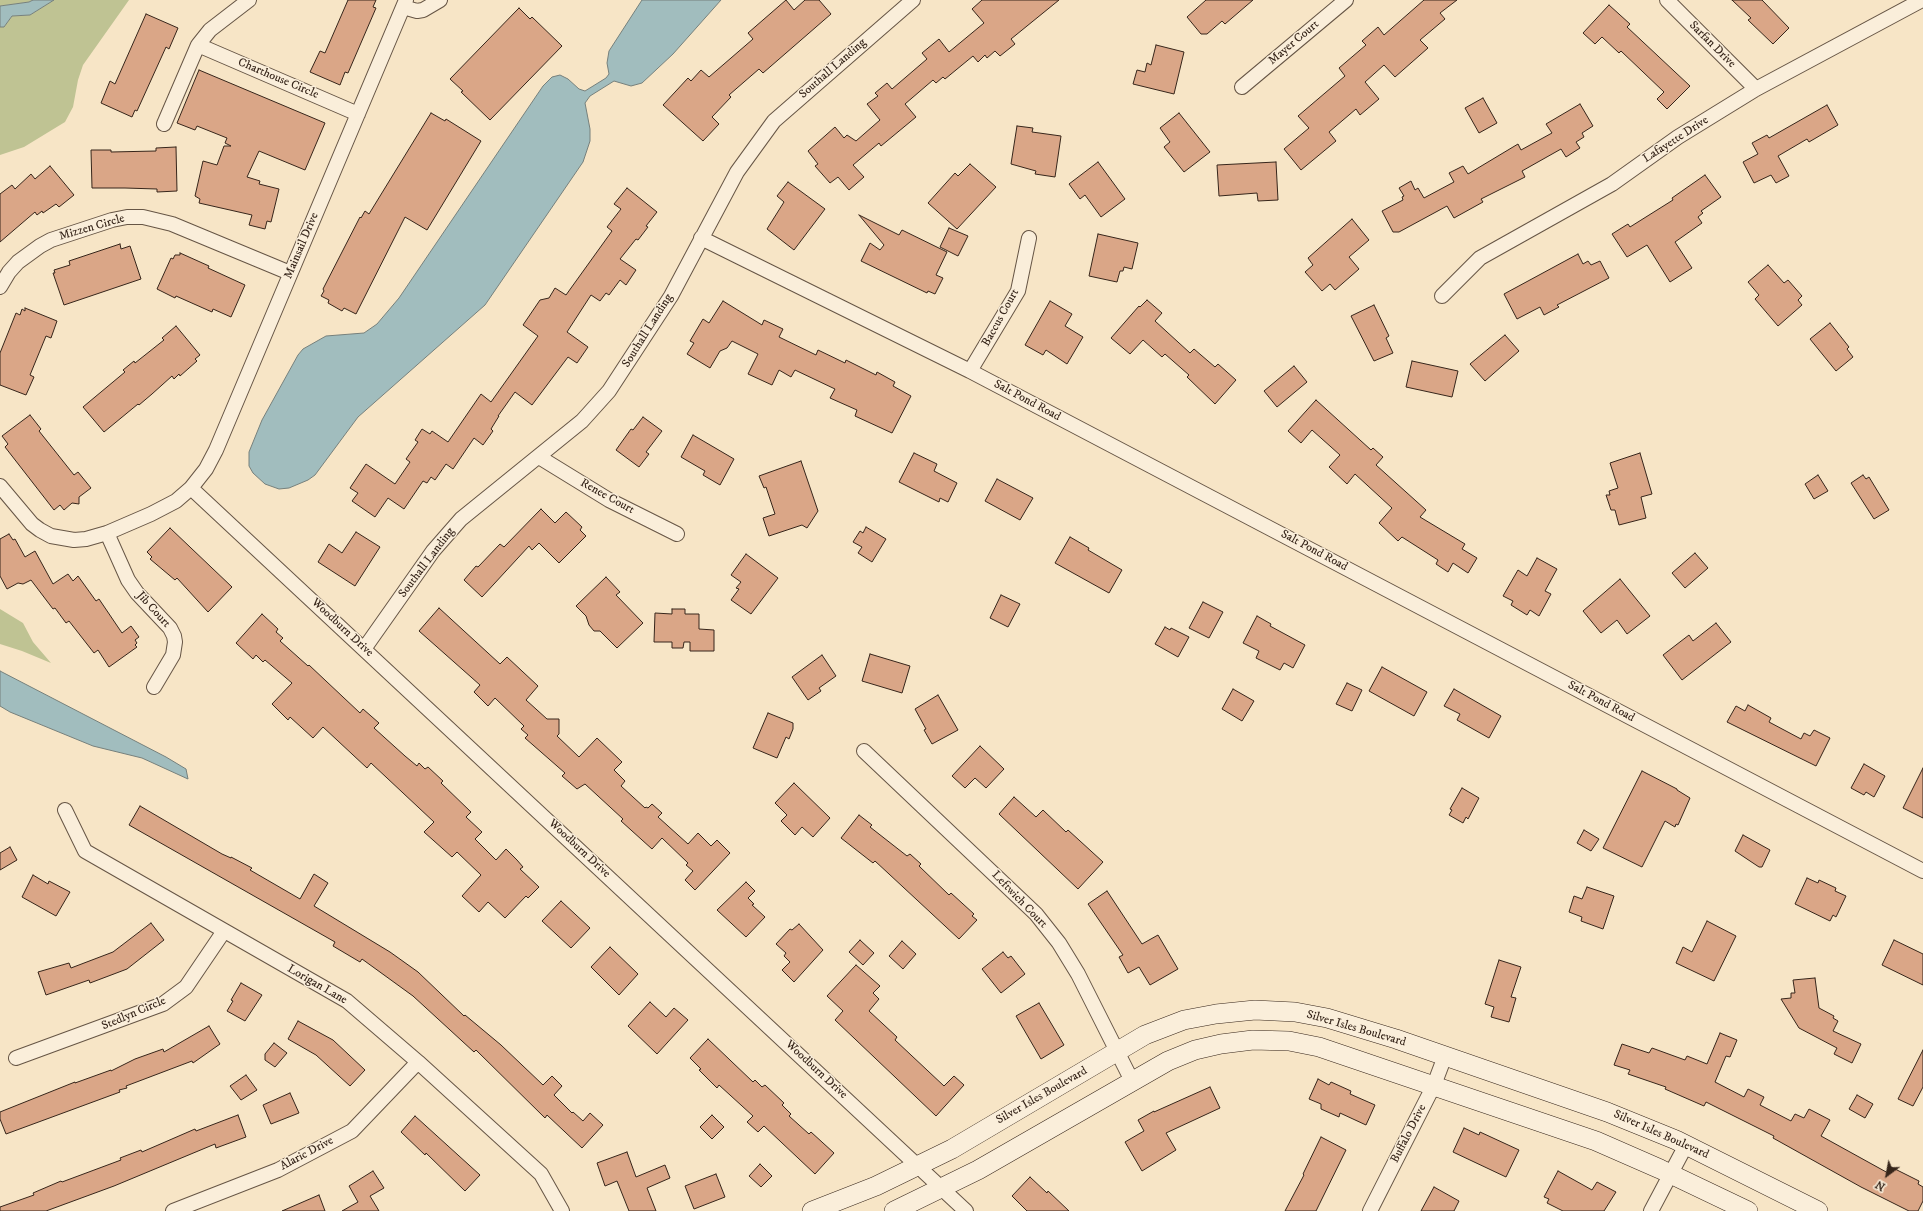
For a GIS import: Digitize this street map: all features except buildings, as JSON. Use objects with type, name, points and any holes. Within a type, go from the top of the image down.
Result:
[{"type":"street","points":[[164,124],[198,45],[210,30],[249,0]]},
{"type":"street","points":[[404,4],[417,11],[424,10],[440,0]]},
{"type":"street","name":"Southall Landing","points":[[364,649],[433,551],[461,519],[582,421],[609,391],[671,296],[736,172],[774,121],[913,0]]},
{"type":"street","name":"Mayer Court","points":[[1242,87],[1346,0]]},
{"type":"street","name":"Sarfan Drive","points":[[1667,0],[1756,89]]},
{"type":"street","name":"Lafayette Drive","points":[[1442,296],[1480,258],[1612,184],[1678,137],[1756,89],[1922,0]]},
{"type":"street","name":"Mainsail Drive","points":[[191,488],[206,469],[216,450],[404,4]]},
{"type":"street","name":"Charthouse Circle","points":[[198,45],[358,114]]},
{"type":"street","name":"Mizzen Circle","points":[[0,287],[18,262],[40,246],[51,240],[127,217],[143,217],[172,224],[290,273]]},
{"type":"street","name":"Salt Pond Road","points":[[701,238],[970,371],[1923,871]]},
{"type":"street","name":"Baccus Court","points":[[970,371],[1018,291],[1029,238]]},
{"type":"street","name":"Renee Court","points":[[539,457],[609,500],[677,534]]},
{"type":"street","points":[[0,486],[32,524],[51,536],[74,540],[86,539],[107,532],[164,508],[191,488]]},
{"type":"street","name":"Woodburn Drive","points":[[191,488],[966,1211]]},
{"type":"street","name":"Jib Court","points":[[107,532],[128,580],[137,593],[170,628],[174,636],[175,642],[173,655],[154,688]]},
{"type":"street","name":"Leftwich Court","points":[[864,751],[1036,914],[1059,943],[1078,974],[1132,1081]]},
{"type":"street","name":"Lorigan Lane","points":[[65,810],[85,850],[346,1001],[418,1062],[541,1174],[562,1211]]},
{"type":"street","name":"Stedlyn Circle","points":[[16,1058],[163,1004],[186,987],[224,931]]},
{"type":"street","name":"Silver Isles Boulevard","points":[[812,1211],[876,1186],[952,1149],[1145,1035],[1184,1020],[1216,1014],[1255,1010],[1295,1012],[1327,1018],[1445,1056],[1607,1112],[1686,1145],[1818,1211]]},
{"type":"street","points":[[894,1211],[978,1170],[1168,1061],[1195,1050],[1221,1044],[1267,1040],[1289,1041],[1319,1047],[1596,1141],[1671,1174],[1748,1211]]},
{"type":"street","name":"Buffalo Drive","points":[[1370,1211],[1434,1085],[1445,1056]]},
{"type":"street","name":"Alaric Drive","points":[[173,1211],[278,1170],[352,1131],[418,1062]]},
{"type":"street","points":[[1651,1211],[1686,1145]]},
{"type":"green space","points":[[0,0],[33,0],[29,2],[0,6]]},
{"type":"green space","points":[[54,0],[129,0],[83,65],[78,80],[73,107],[65,122],[24,147],[0,155],[0,27],[4,27],[12,16],[30,15]]},
{"type":"green space","points":[[0,609],[23,623],[33,642],[51,663],[0,644]]},
{"type":"water","points":[[33,0],[54,0],[30,15],[12,16],[4,27],[0,27],[0,6],[29,2]]},
{"type":"water","points":[[642,0],[721,0],[673,54],[642,83],[631,86],[614,81],[590,96],[585,103],[590,129],[590,141],[583,162],[485,305],[358,417],[315,475],[308,480],[289,488],[279,489],[265,484],[253,473],[249,466],[249,452],[262,420],[298,355],[303,349],[326,336],[364,333],[377,324],[399,298],[543,86],[552,77],[560,75],[568,79],[579,89],[585,91],[606,78],[609,74],[607,63],[609,51]]},
{"type":"water","points":[[0,671],[166,757],[186,769],[188,779],[142,758],[93,746],[10,712],[0,706]]}]
